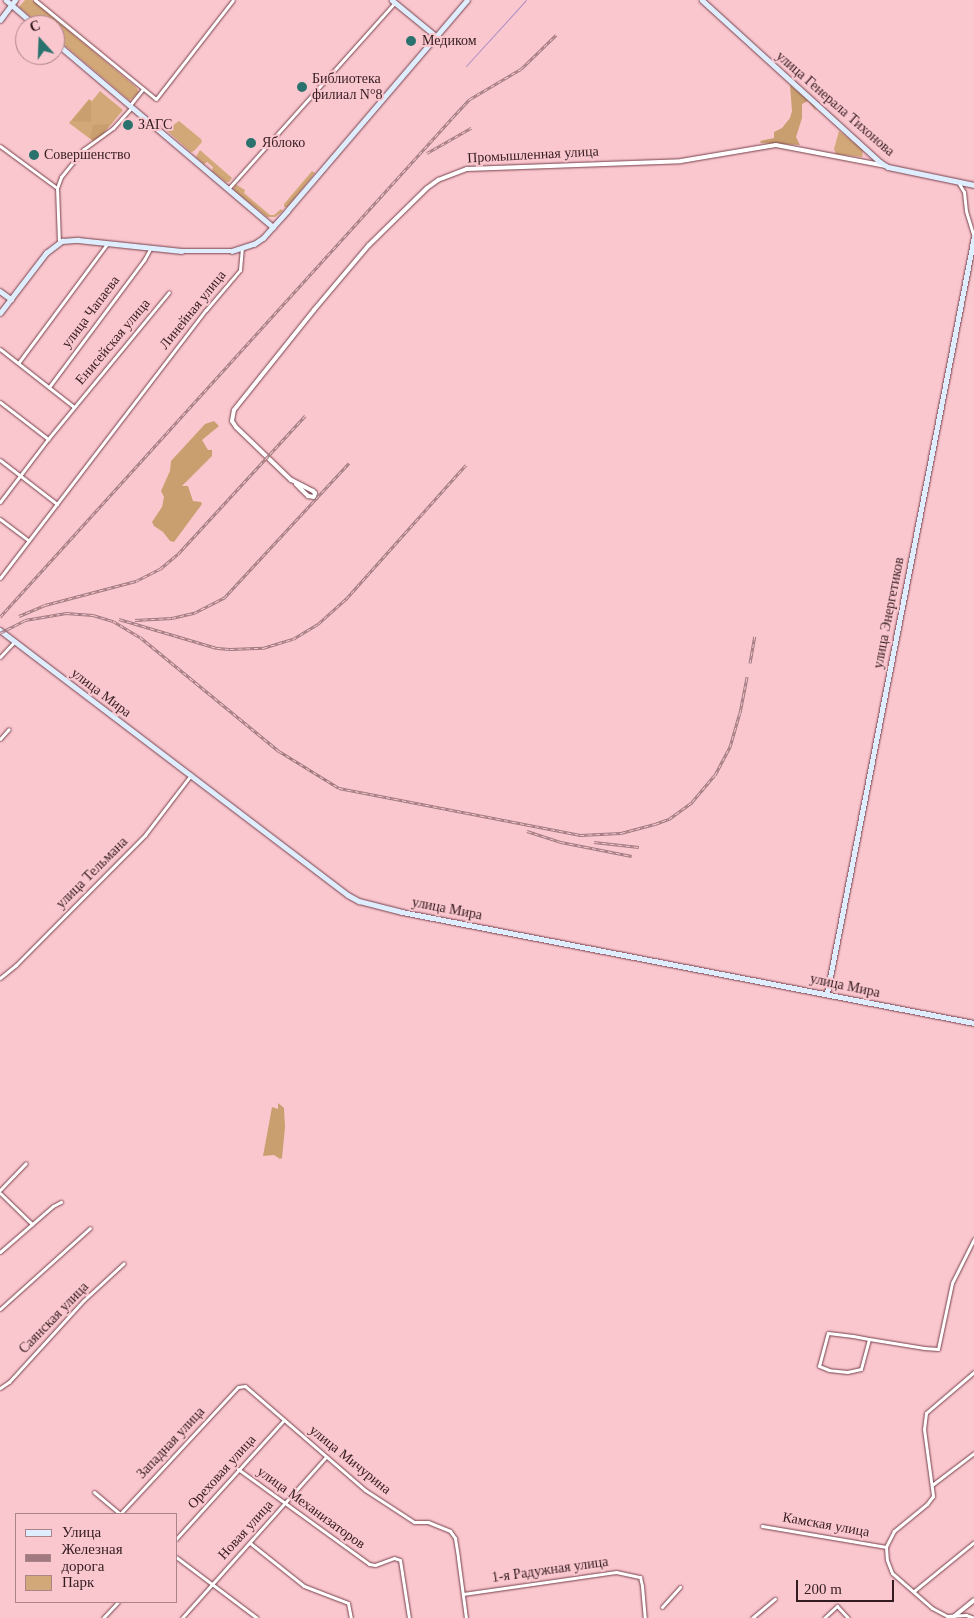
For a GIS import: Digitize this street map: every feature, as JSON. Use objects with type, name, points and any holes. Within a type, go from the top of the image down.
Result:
[{"type":"main road","points":[[6,0],[23,15]]},
{"type":"main road","points":[[0,20],[15,0]]},
{"type":"main road","points":[[0,313],[46,253],[60,242],[78,240],[181,251],[242,249],[254,244],[273,227],[467,0]]},
{"type":"main road","name":"улица Генерала Тихонова","points":[[702,0],[880,162],[888,167],[974,185]]},
{"type":"main road","points":[[394,1],[436,36]]},
{"type":"main road","points":[[65,50],[273,227]]},
{"type":"main road","name":"улица Энергетиков","points":[[826,993],[974,238]]},
{"type":"main road","points":[[0,290],[11,299]]},
{"type":"main road","name":"улица Мира","points":[[0,630],[348,896],[359,901],[402,912],[974,1023]]},
{"type":"street","points":[[35,0],[156,98],[232,0]]},
{"type":"street","points":[[228,189],[394,1]]},
{"type":"street","points":[[60,242],[57,188],[61,177],[84,150],[114,128],[143,89]]},
{"type":"street","name":"Промышленная улица","points":[[296,484],[313,491],[315,493],[314,497],[308,496],[236,427],[232,421],[234,410],[314,310],[369,246],[427,188],[438,180],[467,169],[681,161],[776,145],[888,167]]},
{"type":"street","points":[[0,146],[57,188]]},
{"type":"street","points":[[958,181],[964,192],[966,211],[974,238]]},
{"type":"street","name":"улица Чапаева","points":[[18,362],[107,244]]},
{"type":"street","name":"улица Чапаева","points":[[49,387],[144,260],[150,249]]},
{"type":"street","name":"Линейная улица","points":[[0,578],[206,310],[240,270],[242,249]]},
{"type":"street","name":"Енисейская улица","points":[[0,502],[48,439],[170,292]]},
{"type":"street","points":[[0,349],[74,407]]},
{"type":"street","points":[[0,402],[48,439]]},
{"type":"street","points":[[0,460],[57,504]]},
{"type":"street","points":[[0,519],[29,541]]},
{"type":"street","points":[[0,656],[15,641]]},
{"type":"street","points":[[0,739],[9,729]]},
{"type":"street","name":"улица Тельмана","points":[[0,978],[16,965],[145,835],[191,775]]},
{"type":"street","points":[[26,1163],[0,1191],[32,1224]]},
{"type":"street","points":[[0,1251],[61,1202]]},
{"type":"street","points":[[0,1309],[90,1228]]},
{"type":"street","points":[[869,1339],[861,1369],[847,1372],[828,1370],[820,1366],[828,1333],[938,1349],[952,1283],[974,1239]]},
{"type":"street","name":"Саянская улица","points":[[1,1386],[84,1300],[124,1264]]},
{"type":"street","points":[[974,1372],[926,1413],[924,1429],[932,1485],[931,1500],[894,1531],[886,1547],[887,1560],[892,1573],[938,1612],[953,1617],[966,1615],[974,1618]]},
{"type":"street","name":"улица Мичурина","points":[[238,1387],[246,1386],[365,1490],[414,1522],[428,1522],[450,1531],[455,1538],[463,1594]]},
{"type":"street","name":"Западная улица","points":[[122,1513],[238,1387]]},
{"type":"street","name":"Ореховая улица","points":[[178,1536],[284,1420]]},
{"type":"street","points":[[932,1485],[974,1453]]},
{"type":"street","name":"Новая улица","points":[[182,1618],[326,1457]]},
{"type":"street","name":"улица Механизаторов","points":[[238,1469],[369,1564],[375,1565],[394,1558],[400,1560],[408,1618]]},
{"type":"street","points":[[94,1492],[120,1513]]},
{"type":"street","name":"Камская улица","points":[[762,1526],[886,1547]]},
{"type":"street","points":[[914,1592],[974,1542]]},
{"type":"street","points":[[250,1543],[304,1586],[348,1603],[351,1618]]},
{"type":"street","points":[[178,1558],[257,1618]]},
{"type":"street","name":"1-я Радужная улица","points":[[463,1594],[608,1571],[640,1577],[645,1618]]},
{"type":"street","points":[[662,1607],[680,1587]]},
{"type":"street","points":[[463,1594],[466,1618]]},
{"type":"street","points":[[752,1618],[775,1599]]},
{"type":"street","points":[[953,1617],[974,1600]]},
{"type":"street","points":[[103,1618],[117,1603]]},
{"type":"street","points":[[824,1618],[837,1606],[848,1618]]},
{"type":"green space","points":[[25,0],[32,0],[50,15],[29,15],[19,7]]},
{"type":"green space","points":[[65,28],[136,87],[139,92],[129,100],[65,46]]},
{"type":"green space","points":[[100,91],[123,110],[99,139],[93,141],[69,123],[89,99],[92,101]]},
{"type":"green space","points":[[179,121],[201,139],[202,142],[194,151],[191,152],[166,130]]},
{"type":"green space","points":[[839,131],[863,150],[862,157],[836,154],[834,149]]},
{"type":"green space","points":[[200,150],[232,178],[229,182],[226,182],[212,171],[213,167],[207,162],[204,164],[196,157]]},
{"type":"green space","points":[[312,171],[315,173],[287,207],[284,207],[284,204]]},
{"type":"green space","points":[[235,184],[245,190],[244,193],[270,215],[274,215],[281,209],[283,211],[275,217],[267,217],[234,190]]},
{"type":"shaded area","points":[[790,85],[814,105],[816,111],[808,101],[802,104],[802,118],[796,137],[800,145],[761,143],[760,141],[774,138],[774,132],[782,128],[790,118],[792,111]]},
{"type":"shaded area","points":[[89,100],[91,102],[91,122],[72,121]]},
{"type":"shaded area","points":[[110,124],[99,138],[93,140],[90,138],[93,125]]},
{"type":"shaded area","points":[[214,421],[219,426],[202,440],[208,450],[212,450],[212,456],[182,486],[188,486],[193,501],[201,502],[202,504],[174,542],[170,541],[152,522],[162,507],[164,497],[161,491],[170,471],[171,461],[205,424]]},
{"type":"shaded area","points":[[278,1103],[284,1108],[285,1127],[282,1158],[280,1159],[274,1155],[263,1156],[272,1107],[278,1109]]},
{"type":"waterway","points":[[466,66],[526,0]]},
{"type":"railway","points":[[0,617],[470,99],[521,69],[556,35]]},
{"type":"railway","points":[[427,153],[471,128]]},
{"type":"railway","points":[[19,616],[45,605],[136,581],[160,569],[178,554],[305,416]]},
{"type":"railway","points":[[135,620],[172,618],[194,613],[224,598],[349,463]]},
{"type":"railway","points":[[119,619],[217,648],[263,648],[293,639],[318,624],[346,599],[466,465]]},
{"type":"railway","points":[[0,633],[25,620],[66,613],[93,615],[113,621],[140,637],[279,751],[339,788],[580,835],[621,833],[655,824],[669,819],[692,802],[715,775],[730,747],[740,713],[747,677]]},
{"type":"railway","points":[[750,663],[755,636]]},
{"type":"railway","points":[[527,831],[561,842],[632,856]]},
{"type":"railway","points":[[594,842],[639,847]]},
{"type":"place","name":"Медиком","points":[[411,41]]},
{"type":"place","name":"Библиотека филиал N°8","points":[[302,87]]},
{"type":"place","name":"ЗАГС","points":[[128,125]]},
{"type":"place","name":"Яблоко","points":[[251,143]]},
{"type":"place","name":"Совершенство","points":[[34,155]]}]
